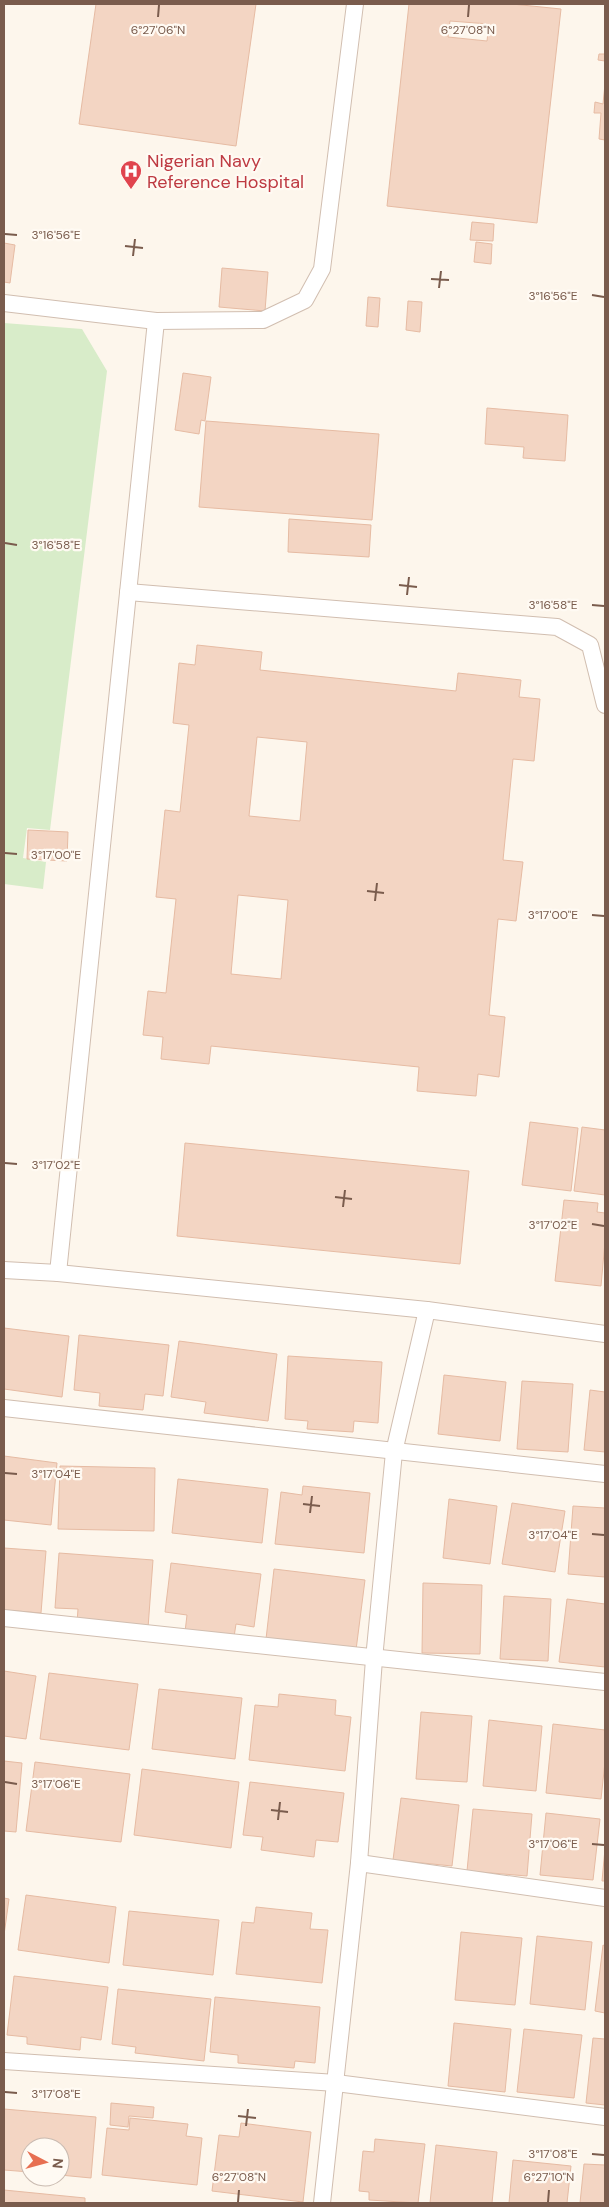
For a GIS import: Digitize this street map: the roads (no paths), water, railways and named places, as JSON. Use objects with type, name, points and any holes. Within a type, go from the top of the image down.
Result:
[{"type":"lane","points":[[4,303],[156,321],[263,320],[305,300],[322,269],[355,4]]},
{"type":"lane","points":[[58,1273],[156,321]]},
{"type":"lane","points":[[128,592],[557,627],[590,645],[605,706]]},
{"type":"lane","points":[[4,1270],[58,1273],[427,1310],[605,1334]]},
{"type":"lane","points":[[322,2203],[359,1864],[374,1659],[394,1452],[427,1310]]},
{"type":"lane","points":[[4,1408],[605,1474]]},
{"type":"lane","points":[[4,1618],[374,1659],[605,1682]]},
{"type":"lane","points":[[359,1864],[605,1898]]},
{"type":"lane","points":[[4,2061],[336,2083],[605,2118]]},
{"type":"place","name":"Nigerian Navy Reference Hospital","points":[[131,190]]}]
